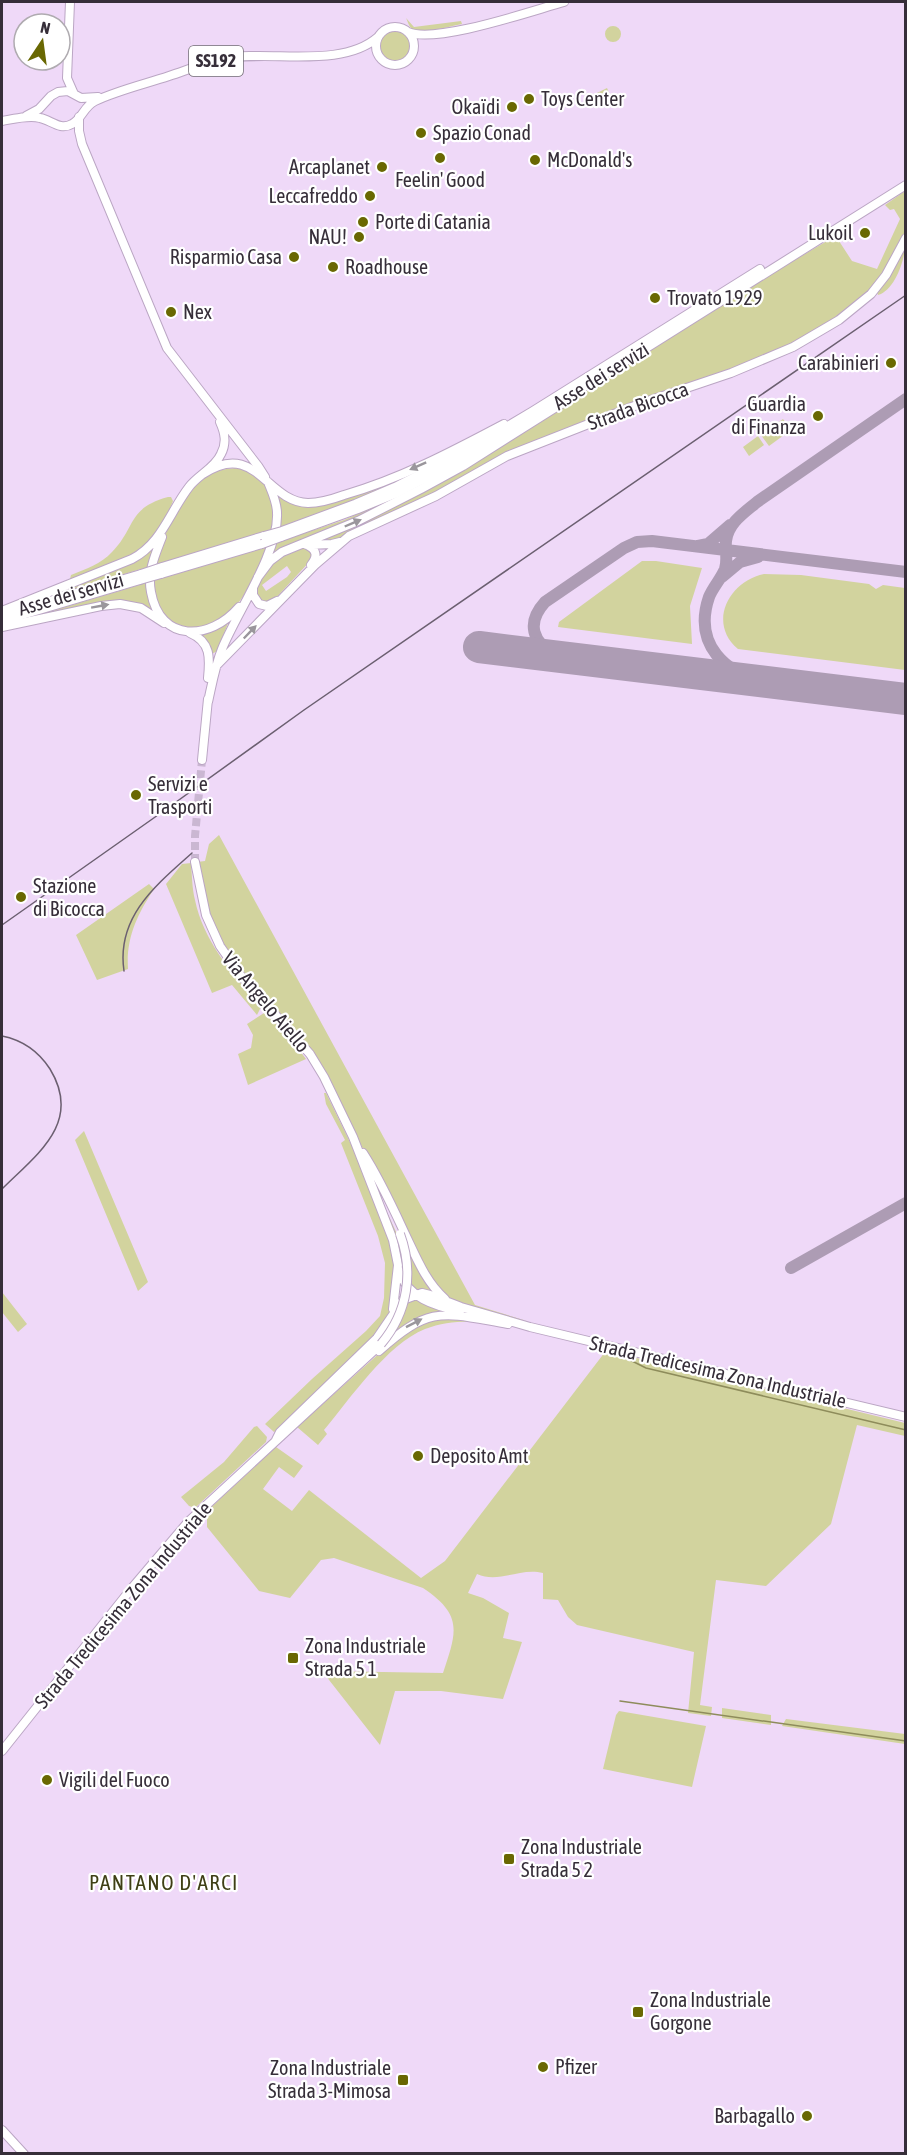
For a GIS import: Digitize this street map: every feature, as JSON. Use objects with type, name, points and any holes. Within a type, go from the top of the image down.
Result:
[{"type":"main road","points":[[357,49],[370,50],[387,64],[400,65],[409,60],[415,46],[422,38],[564,2]]},
{"type":"main road","points":[[357,49],[366,46],[384,30],[392,27],[419,35],[434,34]]},
{"type":"main road","points":[[408,32],[415,46]]},
{"type":"main road","points":[[378,37],[376,46],[378,55]]},
{"type":"main road","name":"SS192","points":[[107,96],[221,59],[247,55],[306,57],[357,49]]},
{"type":"main road","points":[[20,118],[36,112],[47,101],[63,79],[64,72]]},
{"type":"main road","points":[[67,72],[68,83],[80,104],[79,131],[82,144],[167,348],[258,466],[275,499],[277,515],[272,541],[258,577],[229,632],[216,666],[208,702]]},
{"type":"main road","points":[[54,93],[64,91],[89,98],[107,96]]},
{"type":"main road","points":[[62,126],[71,125],[90,103],[107,96]]},
{"type":"main road","points":[[47,101],[46,113],[52,123]]},
{"type":"main road","points":[[2,121],[38,117],[62,126],[74,134],[82,144]]},
{"type":"main road","name":"Asse dei servizi","points":[[282,534],[440,465],[564,392],[906,178]]},
{"type":"main road","name":"Asse dei servizi","points":[[282,534],[358,509],[441,471],[584,387],[906,185]]},
{"type":"main road","name":"Strada Bicocca","points":[[341,542],[356,532],[436,496],[507,456],[642,403],[731,373],[793,347],[839,320],[872,294],[886,275],[906,238]]},
{"type":"main road","points":[[258,577],[274,558],[298,545],[358,521],[443,477],[562,405],[584,387]]},
{"type":"main road","points":[[203,474],[216,467],[238,465],[252,469],[284,496],[295,501],[313,503],[328,500],[378,484],[423,464],[564,392]]},
{"type":"main road","points":[[2,613],[132,559],[155,542],[190,486],[222,454],[225,441],[224,430],[212,409]]},
{"type":"main road","points":[[166,526],[151,567],[150,591],[159,612],[178,629]]},
{"type":"main road","points":[[140,577],[282,534]]},
{"type":"main road","points":[[298,545],[341,542]]},
{"type":"main road","points":[[216,666],[299,581],[341,542]]},
{"type":"main road","points":[[299,581],[316,557],[313,548],[308,545]]},
{"type":"main road","name":"Asse dei servizi","points":[[2,613],[140,577]]},
{"type":"main road","name":"Asse dei servizi","points":[[2,621],[140,577]]},
{"type":"main road","points":[[253,586],[254,599],[263,606],[270,605],[283,597]]},
{"type":"main road","points":[[188,632],[204,631],[222,623],[248,597]]},
{"type":"main road","points":[[2,627],[120,604],[141,608],[178,629],[202,639],[209,652],[208,702],[202,760]]},
{"type":"main road","name":"Via Angelo Aiello","points":[[195,862],[206,915],[220,946],[241,976],[310,1054],[353,1137]]},
{"type":"main road","points":[[353,1137],[385,1191],[424,1274],[437,1291],[452,1304]]},
{"type":"main road","points":[[353,1137],[390,1231],[402,1279],[417,1294],[434,1305],[506,1323]]},
{"type":"main road","points":[[276,1440],[291,1429],[381,1344],[398,1318],[405,1301],[408,1287],[408,1263],[400,1234],[362,1151]]},
{"type":"main road","points":[[389,1322],[396,1293],[398,1265]]},
{"type":"main road","points":[[276,1440],[288,1424],[377,1338],[403,1300],[417,1294],[430,1294],[452,1304],[530,1327]]},
{"type":"main road","points":[[321,1400],[397,1334],[419,1320],[457,1314],[530,1327]]},
{"type":"main road","name":"Strada Tredicesima Zona Industriale","points":[[530,1327],[906,1417]]},
{"type":"main road","name":"Strada Tredicesima Zona Industriale","points":[[2,1751],[131,1589],[188,1522],[276,1440]]},
{"type":"main road","points":[[2,2130],[24,2154]]},
{"type":"green space","points":[[406,18],[414,27],[461,21],[462,24],[418,31],[411,28]]},
{"type":"green space","points":[[613,26],[621,34],[613,42],[605,34]]},
{"type":"green space","points":[[395,31],[406,35],[410,46],[406,57],[395,61],[384,57],[380,46],[384,35]]},
{"type":"green space","points":[[607,88],[611,97],[595,105],[591,96]]},
{"type":"green space","points":[[905,191],[905,233],[884,273],[871,291],[854,306],[794,344],[729,371],[640,401],[529,443],[508,452],[430,496],[332,541],[312,542],[549,415],[771,274],[832,238],[842,238],[839,241],[852,261],[877,269],[900,219],[894,209],[890,210],[885,205]]},
{"type":"green space","points":[[905,245],[898,275],[889,288],[878,295],[877,292]]},
{"type":"green space","points":[[783,419],[791,430],[769,446],[761,435]]},
{"type":"green space","points":[[758,436],[764,445],[749,456],[743,447]]},
{"type":"green space","points":[[444,458],[281,541],[344,520],[407,492],[374,511],[269,557],[274,544],[274,489],[310,505]]},
{"type":"green space","points":[[235,468],[257,475],[269,490],[273,510],[270,534],[263,558],[253,580],[228,614],[212,624],[186,627],[170,621],[156,600],[154,581],[163,540],[184,501],[196,486],[212,473]]},
{"type":"green space","points":[[171,497],[173,501],[165,520],[144,545],[119,561],[70,579],[71,575],[93,566],[108,556],[145,507]]},
{"type":"green space","points":[[156,545],[148,585],[154,612],[140,605],[107,602],[22,620],[139,585],[141,569],[35,601],[135,560]]},
{"type":"green space","points":[[302,546],[312,550],[313,558],[273,601],[262,604],[255,591],[260,582],[274,563]],"holes":[[[287,566],[291,572],[266,591],[262,585]]]},
{"type":"green space","points":[[642,561],[702,568],[690,606],[692,644],[558,627],[559,622]]},
{"type":"green space","points":[[764,574],[801,575],[869,584],[876,589],[883,585],[905,588],[905,670],[738,649],[729,639],[724,627],[723,616],[726,604],[741,585]]},
{"type":"green space","points":[[229,621],[217,651],[212,654],[201,634],[219,628]]},
{"type":"green space","points":[[219,835],[475,1305],[530,1322],[451,1301],[436,1288],[320,1063],[297,1032],[244,974],[222,944],[210,919],[197,862],[205,861],[209,844]]},
{"type":"green space","points":[[191,863],[194,895],[205,930],[221,958],[261,1007],[257,1015],[232,985],[212,993],[166,884],[182,864]]},
{"type":"green space","points":[[149,884],[154,889],[134,927],[129,947],[128,969],[97,980],[76,935]]},
{"type":"green space","points":[[264,1013],[287,1034],[306,1059],[248,1085],[238,1054],[251,1048],[253,1035],[247,1024]]},
{"type":"green space","points":[[324,1093],[366,1175],[389,1236],[395,1267],[392,1308],[374,1337],[274,1432],[265,1424],[366,1331],[380,1316],[384,1298],[385,1263],[378,1236],[341,1143],[345,1140],[326,1104]]},
{"type":"green space","points":[[84,1131],[148,1282],[138,1291],[75,1140]]},
{"type":"green space","points":[[380,1197],[397,1234],[403,1234],[440,1297],[417,1293],[405,1281]]},
{"type":"green space","points":[[2,1292],[27,1324],[18,1332],[2,1312]]},
{"type":"green space","points":[[416,1296],[456,1313],[434,1315],[418,1320],[386,1341],[399,1323],[408,1298]]},
{"type":"green space","points":[[440,1317],[480,1322],[452,1322],[425,1329],[411,1336],[383,1359],[345,1403],[324,1430],[327,1434],[318,1445],[297,1427],[403,1332]]},
{"type":"green space","points":[[608,1351],[905,1423],[905,1436],[857,1425],[831,1524],[766,1586],[716,1580],[700,1705],[712,1707],[711,1716],[688,1713],[694,1652],[577,1625],[568,1617],[558,1600],[543,1599],[543,1573],[526,1572],[493,1577],[477,1574],[468,1593],[483,1598],[509,1613],[503,1638],[522,1642],[503,1699],[441,1691],[395,1691],[380,1745],[322,1671],[443,1673],[453,1635],[451,1616],[445,1607],[423,1588],[334,1558],[321,1560],[290,1598],[259,1591],[207,1527],[207,1511],[276,1447],[303,1466],[294,1478],[279,1467],[263,1489],[292,1511],[309,1490],[421,1578],[445,1561]]},
{"type":"green space","points":[[257,1426],[267,1437],[266,1442],[195,1508],[189,1506],[181,1497],[224,1462]]},
{"type":"green space","points":[[722,1708],[771,1715],[771,1725],[722,1718]]},
{"type":"green space","points":[[619,1711],[706,1726],[692,1787],[603,1769],[616,1715]]},
{"type":"green space","points":[[786,1719],[905,1734],[905,1744],[782,1726]]},
{"type":"waterway","points":[[624,1357],[646,1368],[906,1430]]},
{"type":"waterway","points":[[620,1701],[906,1741]]},
{"type":"taxiway","points":[[768,682],[752,678],[726,664],[709,643],[705,629],[705,614],[709,597],[726,566],[727,535],[737,519],[757,502],[906,399]]},
{"type":"taxiway","points":[[698,546],[708,544],[730,525]]},
{"type":"taxiway","points":[[556,656],[541,645],[534,632],[535,617],[539,610],[545,602],[624,548],[637,542],[652,541],[906,572]]},
{"type":"taxiway","points":[[722,577],[740,562],[758,557]]},
{"type":"taxiway","points":[[791,1268],[906,1203]]},
{"type":"runway","points":[[479,647],[906,699]]},
{"type":"tunnel","points":[[195,862],[202,760]]},
{"type":"railway","points":[[2,925],[304,710],[906,295]]},
{"type":"railway","points":[[124,971],[123,952],[126,934],[133,918],[153,890],[192,853]]},
{"type":"railway","points":[[2,1036],[23,1044],[46,1063],[59,1088],[61,1106],[58,1122],[51,1136],[41,1150],[2,1189]]},
{"type":"place","name":"Toys Center","points":[[529,99]]},
{"type":"place","name":"Okaïdi","points":[[512,107]]},
{"type":"place","name":"Spazio Conad","points":[[421,133]]},
{"type":"place","name":"Feelin' Good","points":[[440,158]]},
{"type":"place","name":"McDonald's","points":[[535,160]]},
{"type":"place","name":"Arcaplanet","points":[[382,167]]},
{"type":"place","name":"Leccafreddo","points":[[370,196]]},
{"type":"place","name":"Porte di Catania","points":[[363,222]]},
{"type":"place","name":"Lukoil","points":[[865,233]]},
{"type":"place","name":"NAU!","points":[[359,237]]},
{"type":"place","name":"Risparmio Casa","points":[[294,257]]},
{"type":"place","name":"Roadhouse","points":[[333,267]]},
{"type":"place","name":"Trovato 1929","points":[[655,298]]},
{"type":"place","name":"Nex","points":[[171,312]]},
{"type":"place","name":"Carabinieri","points":[[891,363]]},
{"type":"place","name":"Guardia di Finanza","points":[[818,416]]},
{"type":"place","name":"Servizi e Trasporti","points":[[136,795]]},
{"type":"place","name":"Stazione di Bicocca","points":[[21,897]]},
{"type":"place","name":"Deposito Amt","points":[[418,1456]]},
{"type":"place","name":"Zona Industriale Strada 5 1","points":[[293,1658]]},
{"type":"place","name":"Vigili del Fuoco","points":[[47,1780]]},
{"type":"place","name":"Zona Industriale Strada 5 2","points":[[509,1859]]},
{"type":"place","name":"Zona Industriale Gorgone","points":[[638,2012]]},
{"type":"place","name":"Pfizer","points":[[543,2067]]},
{"type":"place","name":"Zona Industriale Strada 3-Mimosa","points":[[403,2080]]},
{"type":"place","name":"Barbagallo","points":[[807,2116]]},
{"type":"district","name":"PANTANO D'ARCI","points":[[164,1883]]}]
